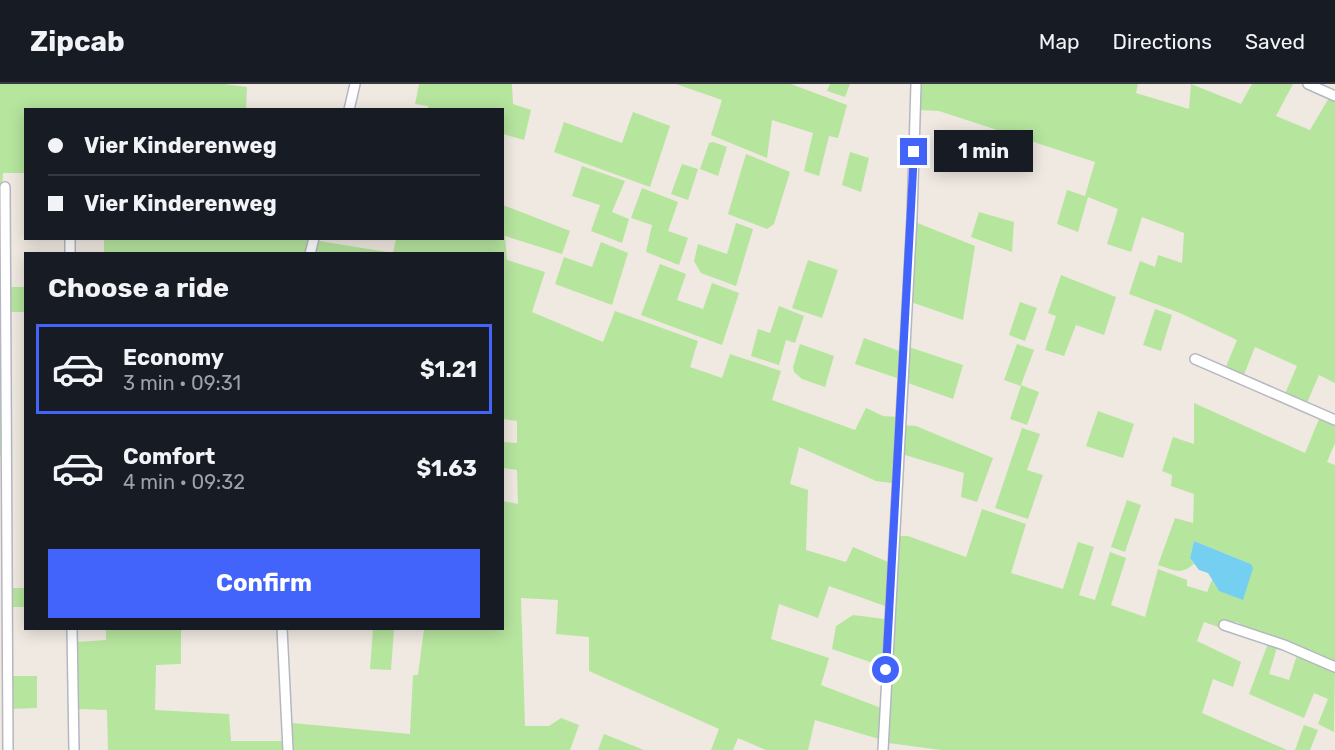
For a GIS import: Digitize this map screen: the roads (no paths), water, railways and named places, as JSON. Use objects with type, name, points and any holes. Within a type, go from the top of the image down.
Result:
[{"type":"street","points":[[350,108],[356,84]]},
{"type":"street","points":[[884,750],[912,217],[916,84]]},
{"type":"street","points":[[1308,84],[1335,96]]},
{"type":"street","points":[[5,187],[8,750]]},
{"type":"street","points":[[1195,360],[1335,420]]},
{"type":"street","points":[[1224,626],[1284,645],[1335,667]]},
{"type":"street","points":[[72,630],[74,750]]},
{"type":"street","points":[[282,630],[288,750]]},
{"type":"water","points":[[1194,541],[1251,564],[1253,568],[1243,600],[1219,591],[1208,573],[1199,570],[1190,558]]}]
